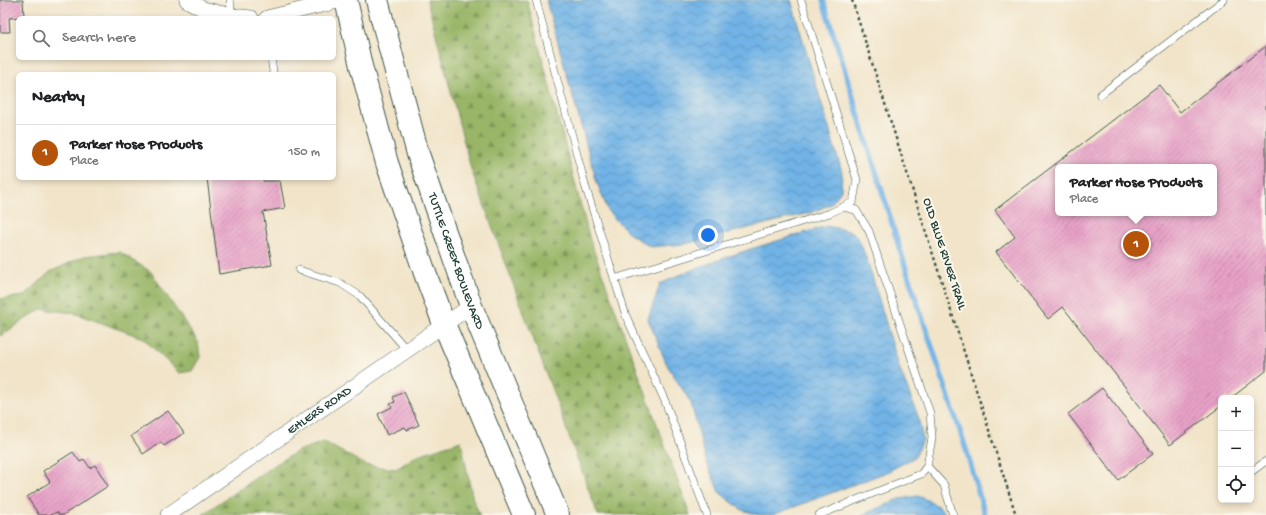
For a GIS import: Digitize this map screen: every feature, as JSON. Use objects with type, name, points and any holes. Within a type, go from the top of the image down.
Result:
[{"type":"highway","points":[[346,0],[361,66],[387,163],[444,324],[524,515]]},
{"type":"highway","name":"TUTTLE CREEK BOULEVARD","points":[[377,0],[418,154],[471,306],[558,515]]},
{"type":"street","points":[[187,0],[203,9],[232,16]]},
{"type":"street","points":[[275,16],[342,0]]},
{"type":"street","name":"EHLERS ROAD","points":[[168,515],[471,306]]},
{"type":"lane","points":[[230,0],[232,16]]},
{"type":"lane","points":[[536,0],[585,185],[626,316],[665,401],[707,515]]},
{"type":"lane","points":[[614,279],[830,213],[853,202],[857,180],[801,0]]},
{"type":"lane","points":[[1100,95],[1224,0]]},
{"type":"lane","points":[[271,60],[273,72]]},
{"type":"lane","points":[[819,515],[921,474],[927,466],[932,438],[930,413],[869,231],[856,210],[843,207]]},
{"type":"lane","points":[[300,270],[340,283],[360,296],[407,350]]},
{"type":"lane","points":[[1254,470],[1266,461]]},
{"type":"lane","points":[[927,466],[944,485],[953,515]]},
{"type":"path","name":"OLD BLUE RIVER TRAIL","points":[[852,0],[1016,515]]},
{"type":"green space","points":[[427,0],[527,0],[590,240],[690,515],[598,515],[471,169]]},
{"type":"green space","points":[[120,252],[151,272],[198,342],[200,357],[192,371],[179,373],[143,338],[74,313],[41,309],[0,336],[0,299],[24,296],[50,272],[84,256]]},
{"type":"green space","points":[[461,441],[473,500],[480,515],[202,515],[271,467],[298,451],[324,442],[366,465],[396,469],[418,455]]},
{"type":"water","points":[[546,0],[791,0],[842,172],[841,191],[831,204],[813,212],[685,244],[651,247],[631,235],[609,213],[597,183]]},
{"type":"water","points":[[827,226],[853,232],[861,244],[870,269],[900,370],[918,416],[923,440],[915,457],[887,472],[773,515],[759,515],[742,510],[719,492],[706,461],[691,403],[667,365],[648,319],[660,284],[701,266]]},
{"type":"water","points":[[918,496],[938,506],[946,515],[862,515],[899,499]]},
{"type":"building","points":[[0,0],[23,0],[24,16],[9,18],[10,32],[0,32]]},
{"type":"building","points":[[1266,46],[1266,371],[1235,395],[1218,395],[1218,408],[1170,445],[1063,307],[1048,319],[996,252],[1015,237],[995,210],[1055,164],[1055,216],[1217,216],[1217,164],[1055,164],[1159,85],[1180,112]]},
{"type":"building","points":[[207,180],[280,181],[285,208],[263,212],[272,265],[219,274]]},
{"type":"building","points":[[1102,388],[1153,454],[1118,480],[1068,414]]},
{"type":"building","points":[[404,392],[419,425],[407,430],[405,427],[387,435],[378,414],[392,407],[390,404],[395,402],[393,397]]},
{"type":"building","points":[[168,411],[184,433],[164,446],[161,442],[143,454],[131,436]]},
{"type":"building","points":[[73,452],[80,462],[84,459],[90,468],[95,465],[108,486],[63,515],[59,515],[57,512],[51,515],[39,515],[27,497],[50,482],[43,471]]},
{"type":"waterway","points":[[823,0],[906,269],[966,449],[985,515]]},
{"type":"place","name":"Parker Hose Products","points":[[1136,244]]}]
